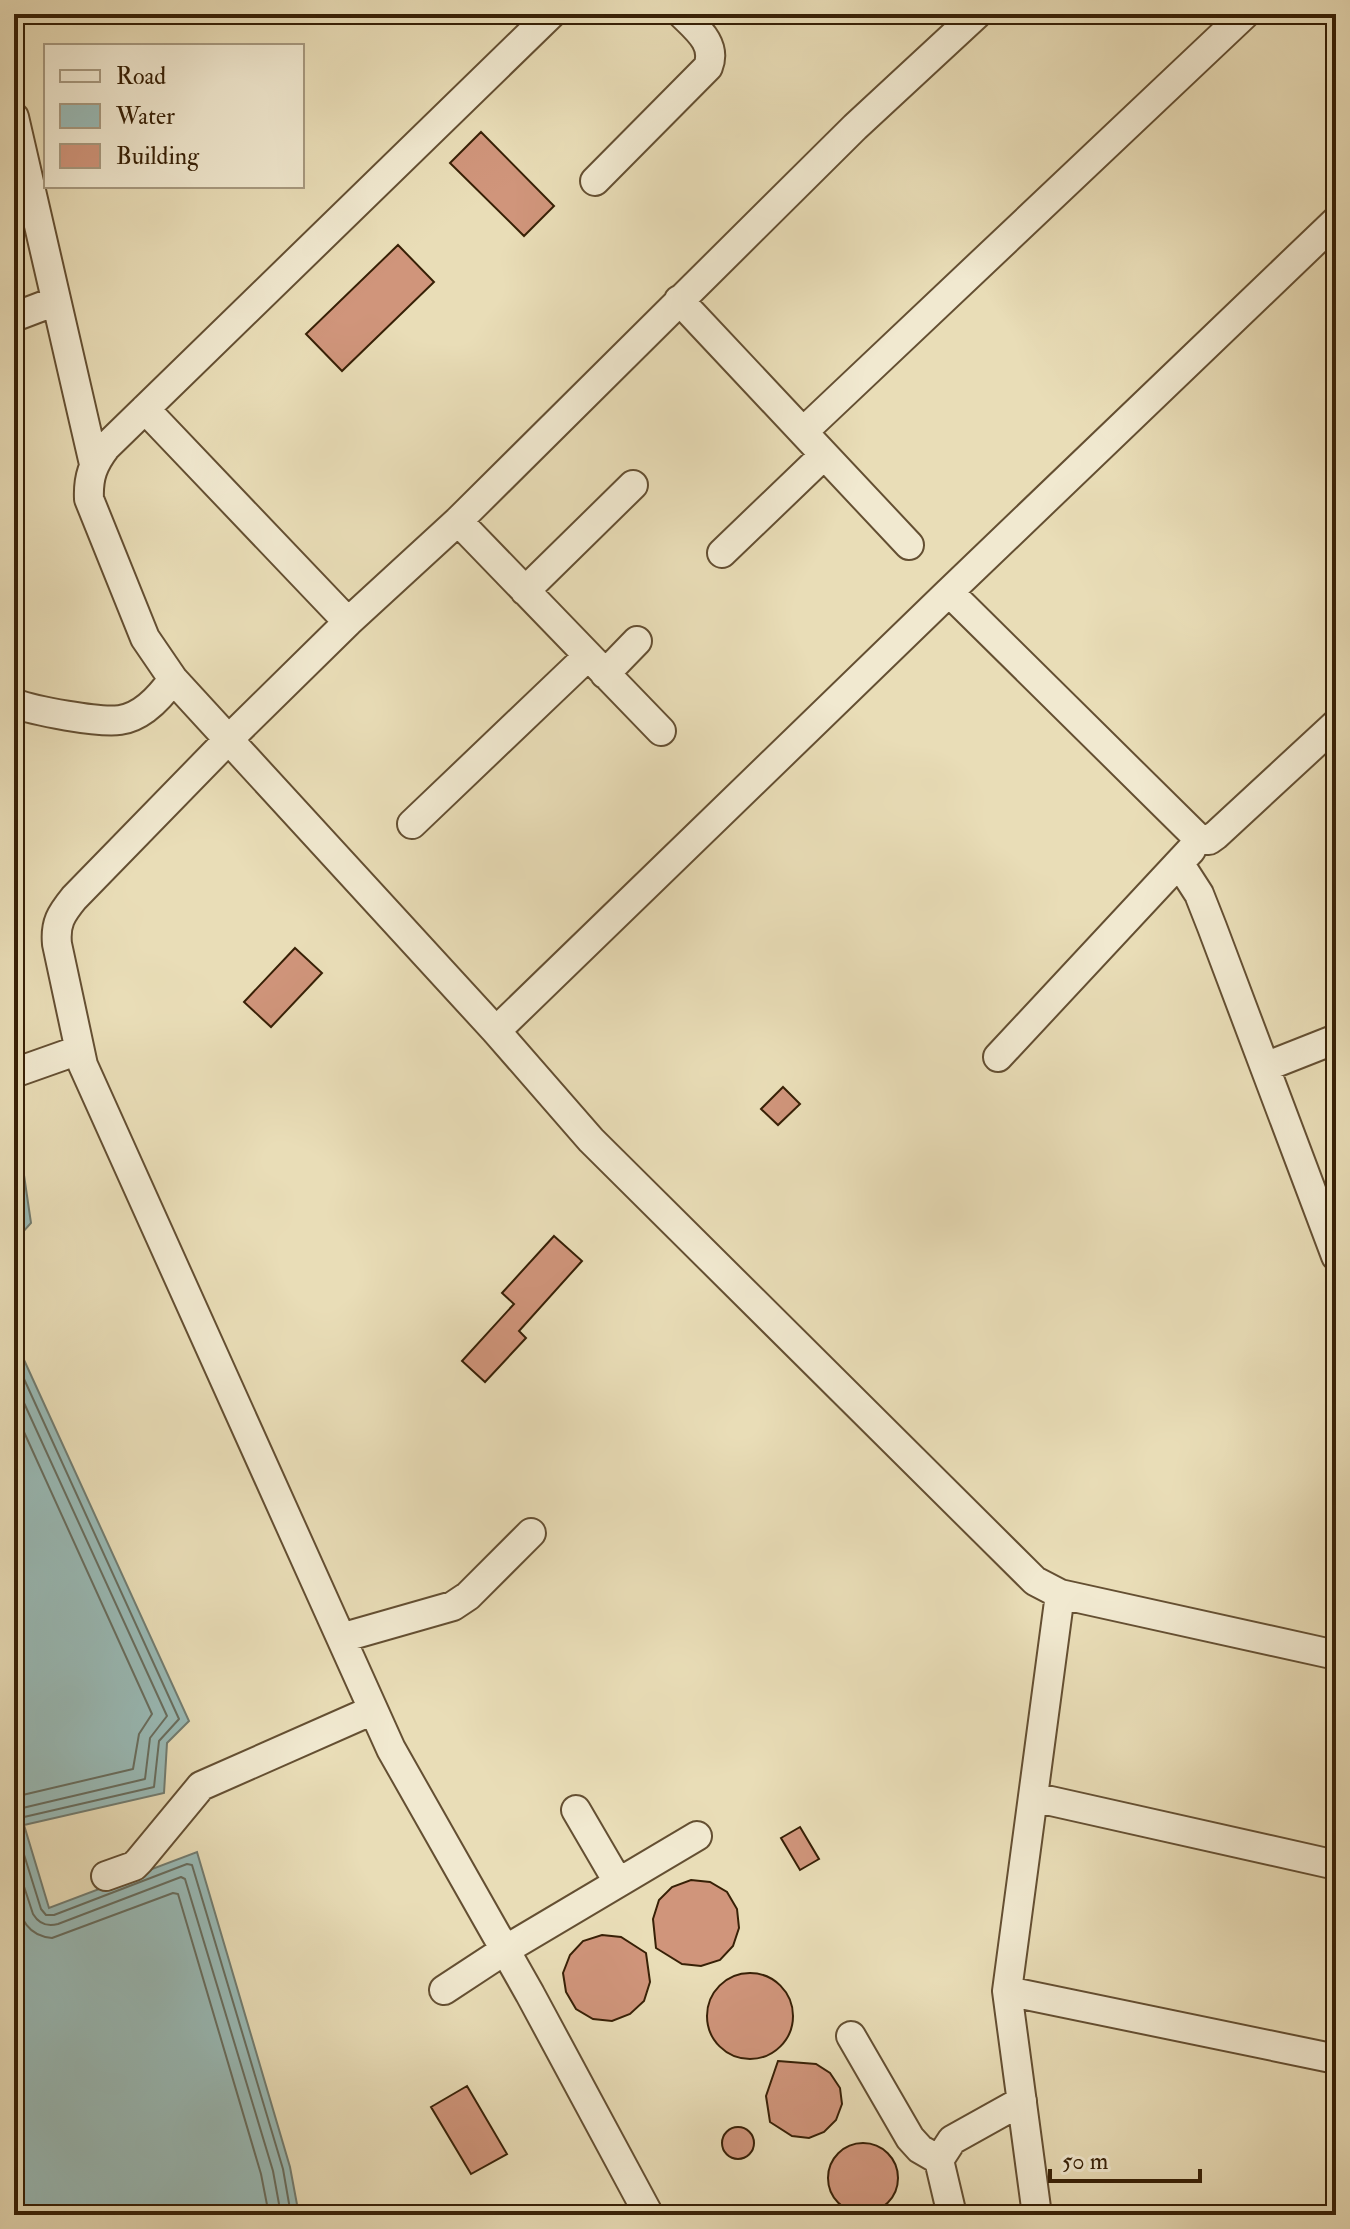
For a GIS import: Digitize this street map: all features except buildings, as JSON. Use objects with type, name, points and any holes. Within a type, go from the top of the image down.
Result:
[{"type":"lane","points":[[551,14],[106,447],[94,464],[88,482],[89,499],[145,638],[173,679],[496,1031],[591,1140],[1035,1581],[1060,1594],[1336,1655]]},
{"type":"lane","points":[[595,181],[708,67],[711,58],[706,38],[682,14]]},
{"type":"lane","points":[[649,2215],[505,1950],[419,1803],[373,1710],[83,1065],[56,927],[60,915],[228,740],[348,622],[458,521],[855,127],[977,14]]},
{"type":"lane","points":[[803,432],[1245,14]]},
{"type":"lane","points":[[14,117],[94,464]]},
{"type":"lane","points":[[496,1031],[1336,221]]},
{"type":"lane","points":[[679,300],[909,545]]},
{"type":"lane","points":[[14,317],[56,301]]},
{"type":"lane","points":[[145,409],[348,622]]},
{"type":"lane","points":[[722,553],[824,455]]},
{"type":"lane","points":[[525,591],[633,485]]},
{"type":"lane","points":[[458,521],[661,731]]},
{"type":"lane","points":[[949,592],[1200,840],[1209,840],[1216,835],[1336,724]]},
{"type":"lane","points":[[412,824],[596,665],[637,641]]},
{"type":"lane","points":[[14,703],[73,717],[121,720],[157,701],[173,679]]},
{"type":"lane","points":[[998,1057],[1200,840]]},
{"type":"lane","points":[[1179,863],[1199,894],[1336,1256]]},
{"type":"lane","points":[[1265,1067],[1336,1039]]},
{"type":"lane","points":[[14,1073],[79,1050]]},
{"type":"lane","points":[[341,1638],[453,1606],[468,1596],[531,1533]]},
{"type":"lane","points":[[1037,2215],[1007,1991],[1060,1594]]},
{"type":"lane","points":[[106,1876],[134,1866],[201,1786],[373,1710]]},
{"type":"lane","points":[[1033,1797],[1336,1865]]},
{"type":"lane","points":[[576,1810],[618,1882]]},
{"type":"lane","points":[[444,1990],[505,1950],[697,1836]]},
{"type":"lane","points":[[1007,1991],[1336,2059]]},
{"type":"lane","points":[[851,2036],[910,2138],[920,2149],[939,2160]]},
{"type":"lane","points":[[952,2215],[939,2160],[952,2140],[1022,2101]]},
{"type":"water","points":[[19,1141],[31,1223],[14,1242],[14,1142]]},
{"type":"water","points":[[14,1338],[189,1721],[167,1743],[164,1793],[24,1825],[49,1908],[197,1852],[290,2167],[299,2215],[14,2215]]}]
